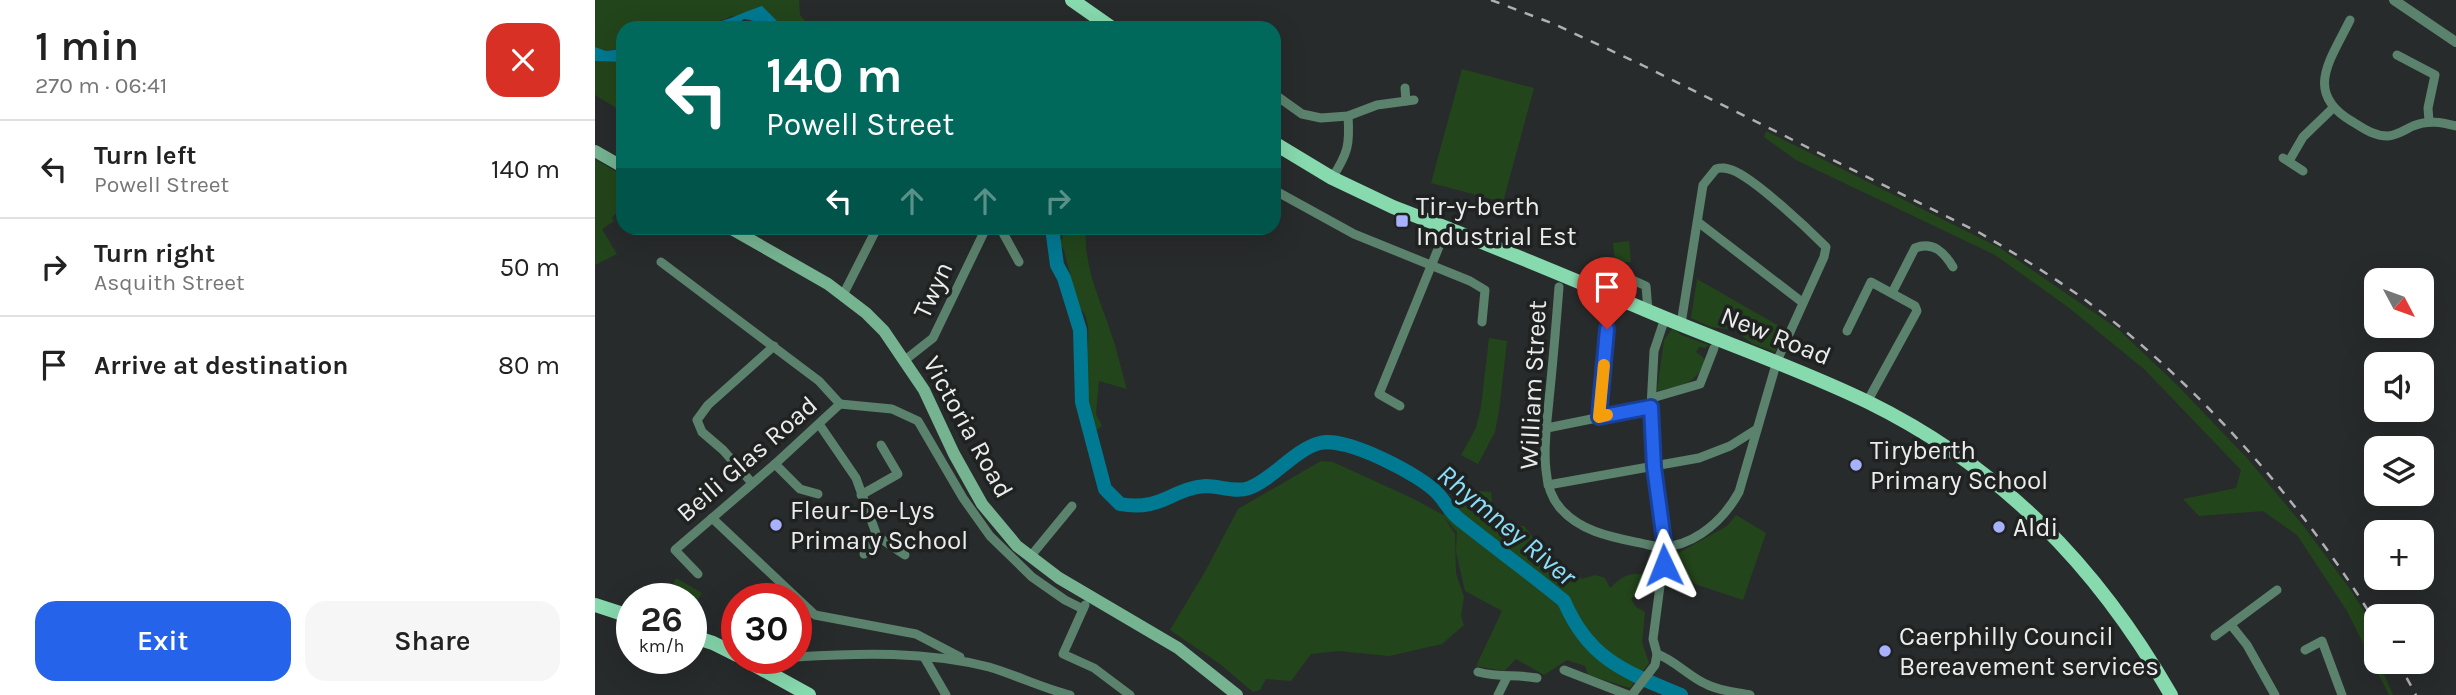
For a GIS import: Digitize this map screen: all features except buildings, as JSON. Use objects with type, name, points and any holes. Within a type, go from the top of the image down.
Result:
[{"type":"main road","points":[[1072,0],[1101,21]]},
{"type":"main road","name":"New Road","points":[[1281,147],[1332,178],[1393,207],[1777,362],[1867,402],[1919,429],[1961,457],[2034,517],[2072,555],[2116,608],[2147,653],[2171,695]]},
{"type":"main road","points":[[595,151],[616,163]]},
{"type":"main road","name":"Victoria Road","points":[[743,235],[803,268],[843,295],[884,331],[924,390],[952,450],[982,504],[999,527],[1030,557],[1086,603],[1178,648],[1237,695]]},
{"type":"main road","points":[[595,605],[616,612]]},
{"type":"main road","points":[[771,674],[809,695]]},
{"type":"street","points":[[2394,0],[2456,42]]},
{"type":"street","points":[[2350,20],[2323,81],[2326,99],[2333,108],[2343,117],[2378,136],[2400,134],[2414,125],[2429,121],[2456,126]]},
{"type":"street","points":[[2397,55],[2435,75],[2428,108],[2429,121]]},
{"type":"street","points":[[1281,99],[1302,114],[1321,118],[1347,116],[1377,105],[1410,100],[1405,88]]},
{"type":"street","points":[[2303,171],[2286,159],[2303,137],[2333,108]]},
{"type":"street","points":[[1332,178],[1346,157],[1350,141],[1347,116]]},
{"type":"street","points":[[1681,324],[1703,185],[1716,169],[1731,169],[1760,189],[1826,247],[1777,362],[1745,477],[1731,507],[1720,519],[1700,534],[1665,548],[1588,530],[1561,509],[1553,499],[1548,485],[1654,467],[1711,454],[1757,429]]},
{"type":"street","points":[[1281,194],[1354,233],[1470,281],[1485,290],[1482,323]]},
{"type":"street","points":[[1698,222],[1802,302]]},
{"type":"street","points":[[1400,406],[1380,394],[1447,228]]},
{"type":"street","points":[[843,295],[873,235]]},
{"type":"street","name":"Twyn","points":[[905,360],[933,338],[983,235]]},
{"type":"street","points":[[1004,235],[1019,262]]},
{"type":"street","points":[[1892,293],[1915,248],[1919,246],[1930,245],[1940,250],[1953,267]]},
{"type":"street","points":[[661,261],[774,346],[819,382],[840,404],[892,409],[918,421],[963,498],[990,536],[1032,577],[1065,600],[1086,603],[1063,654],[1094,668],[1130,695]]},
{"type":"street","points":[[1601,266],[1646,286],[1647,311]]},
{"type":"street","points":[[1847,331],[1871,282],[1915,306],[1917,311],[1867,402]]},
{"type":"street","name":"William Street","points":[[1548,485],[1545,457],[1559,287]]},
{"type":"street","points":[[1599,417],[1609,305]]},
{"type":"street","points":[[1564,670],[1632,694],[1655,665],[1657,654],[1653,639],[1665,548],[1654,467],[1651,402],[1654,351],[1665,318]]},
{"type":"street","points":[[752,483],[723,450],[702,432],[697,420],[708,405],[774,346]]},
{"type":"street","points":[[1547,428],[1599,417],[1700,384],[1714,348]]},
{"type":"street","name":"Beili Glas Road","points":[[698,574],[675,550],[840,404]]},
{"type":"street","points":[[918,421],[936,415]]},
{"type":"street","points":[[819,424],[856,478],[877,536],[905,555]]},
{"type":"street","points":[[926,435],[952,450]]},
{"type":"street","points":[[861,495],[898,474],[881,445]]},
{"type":"street","points":[[775,464],[800,489],[818,494]]},
{"type":"street","points":[[1030,557],[1072,506]]},
{"type":"street","points":[[712,518],[815,615],[916,634],[960,657]]},
{"type":"street","points":[[864,554],[877,536]]},
{"type":"street","points":[[2215,636],[2277,590]]},
{"type":"street","points":[[2231,625],[2248,645],[2275,695]]},
{"type":"street","points":[[2305,650],[2322,641],[2342,695]]},
{"type":"street","points":[[812,656],[855,653],[924,657],[988,667],[1044,689],[1070,695]]},
{"type":"street","points":[[1657,654],[1670,659],[1704,684],[1719,690],[1750,695]]},
{"type":"street","points":[[924,657],[946,695]]},
{"type":"street","points":[[1478,672],[1496,677],[1520,675],[1537,678]]},
{"type":"street","points":[[1498,695],[1507,677]]},
{"type":"green space","points":[[595,0],[799,0],[800,15],[805,21],[773,21],[731,16],[721,21],[616,21],[616,50],[606,51],[595,47]]},
{"type":"green space","points":[[595,61],[616,62],[616,108],[595,95]]},
{"type":"green space","points":[[1462,69],[1534,88],[1503,202],[1431,183]]},
{"type":"green space","points":[[1766,131],[2000,248],[2118,329],[2176,384],[2247,458],[2306,529],[2364,612],[2364,645],[2347,611],[2297,535],[2263,511],[2199,516],[2183,499],[2236,488],[2241,470],[2145,370],[2068,307],[1995,255],[1796,160],[1764,137]]},
{"type":"green space","points":[[595,159],[616,172],[616,213],[612,218],[614,221],[602,229],[617,254],[595,265]]},
{"type":"green space","points":[[1063,235],[1086,235],[1090,272],[1127,389],[1099,381],[1096,414],[1102,426],[1096,430],[1086,377],[1088,327],[1078,306],[1064,250],[1059,242]]},
{"type":"green space","points":[[1629,241],[1631,262],[1615,263],[1613,243]]},
{"type":"green space","points":[[1697,279],[1786,330],[1775,352],[1753,344],[1734,330],[1711,327],[1691,318]]},
{"type":"green space","points":[[1673,328],[1681,335],[1709,345],[1705,348],[1699,347],[1696,352],[1703,357],[1705,363],[1691,380],[1680,386],[1657,391],[1664,340]]},
{"type":"green space","points":[[1489,338],[1507,341],[1495,432],[1478,464],[1461,455],[1476,428]]},
{"type":"green space","points":[[1321,461],[1333,462],[1443,515],[1466,490],[1491,492],[1494,519],[1500,527],[1524,526],[1543,551],[1582,579],[1595,575],[1605,578],[1610,588],[1629,575],[1652,576],[1650,591],[1637,592],[1631,599],[1636,607],[1645,612],[1642,642],[1649,663],[1630,688],[1588,675],[1585,666],[1567,660],[1544,675],[1516,659],[1504,671],[1476,666],[1502,611],[1465,591],[1456,552],[1457,532],[1444,517],[1455,534],[1456,573],[1464,597],[1461,616],[1464,625],[1442,644],[1389,656],[1339,651],[1311,654],[1291,681],[1266,679],[1260,690],[1253,692],[1220,664],[1170,630],[1238,509]]},
{"type":"green space","points":[[1736,515],[1766,533],[1743,600],[1695,584],[1673,556],[1727,526]]},
{"type":"green space","points":[[2378,674],[2384,674],[2393,695],[2389,695]]},
{"type":"water","points":[[762,6],[777,21],[720,21]]},
{"type":"water","points":[[595,47],[606,51],[616,50],[616,62],[595,61]]},
{"type":"waterway","name":"Rhymney River","points":[[1053,235],[1057,265],[1064,278],[1080,330],[1082,402],[1105,489],[1120,504],[1146,505],[1206,486],[1233,490],[1249,488],[1311,446],[1332,442],[1347,445],[1383,459],[1417,477],[1439,495],[1459,519],[1564,601],[1585,637],[1611,662],[1681,695]]},
{"type":"railway","points":[[1491,0],[1554,24],[1642,65],[1980,233],[2082,298],[2176,376],[2251,454],[2318,538],[2364,605]]},
{"type":"railway","points":[[2405,674],[2416,695]]},
{"type":"slow traffic","points":[[1604,365],[1599,417],[1607,415]]},
{"type":"place","name":"Tir-y-berth Industrial Est","points":[[1402,221]]},
{"type":"place","name":"Tiryberth Primary School","points":[[1856,465]]},
{"type":"place","name":"Fleur-De-Lys Primary School","points":[[776,525]]},
{"type":"place","name":"Aldi","points":[[1999,527]]},
{"type":"place","name":"Caerphilly Council Bereavement services","points":[[1885,651]]},
{"type":"route","points":[[1607,329],[1599,417],[1651,407],[1654,467],[1665,548],[1664,565]]}]
